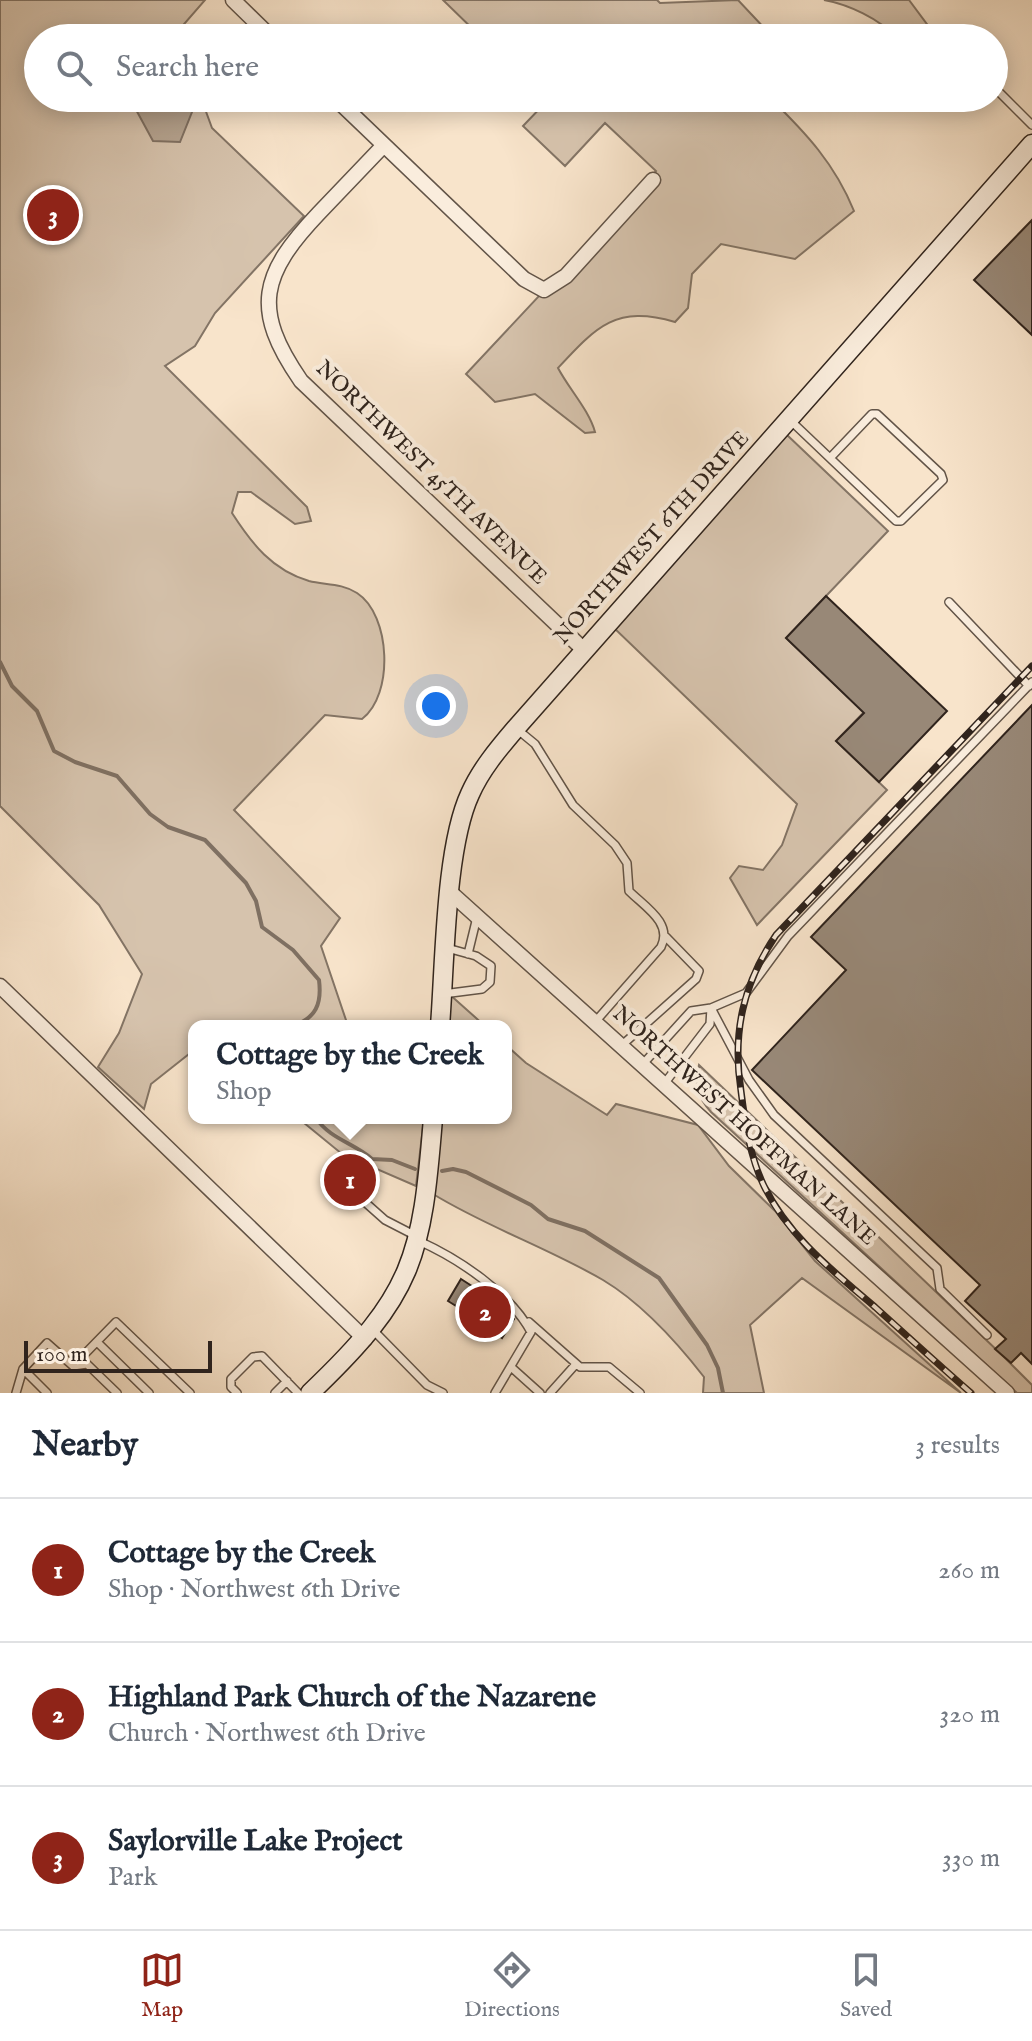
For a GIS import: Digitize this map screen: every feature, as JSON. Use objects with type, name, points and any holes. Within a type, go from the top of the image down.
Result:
[{"type":"main road","name":"NORTHWEST 6TH DRIVE","points":[[441,1020],[451,893],[460,826],[469,796],[516,728],[1032,144]]},
{"type":"main road","points":[[310,1393],[369,1334],[400,1291],[419,1239],[432,1124]]},
{"type":"street","points":[[233,0],[258,24]]},
{"type":"street","points":[[350,112],[521,276],[544,290],[558,283],[653,180]]},
{"type":"street","name":"NORTHWEST 45TH AVENUE","points":[[384,145],[280,259],[269,294],[269,313],[285,357],[301,381],[584,650]]},
{"type":"street","name":"NORTHWEST HOFFMAN LANE","points":[[451,893],[1007,1393]]},
{"type":"street","points":[[0,986],[369,1334]]},
{"type":"lane","points":[[1008,101],[1032,125]]},
{"type":"lane","points":[[789,419],[896,521],[901,521],[943,480],[941,474],[877,414],[872,414],[830,458]]},
{"type":"lane","points":[[642,1065],[691,1011],[711,1008],[746,993],[788,936],[1030,684],[949,602]]},
{"type":"lane","points":[[516,728],[535,744],[573,805],[615,845],[627,863],[629,891],[663,925],[666,937],[699,971],[696,979],[621,1046]]},
{"type":"lane","points":[[468,954],[477,916]]},
{"type":"lane","points":[[595,1022],[666,937]]},
{"type":"lane","points":[[443,994],[482,989],[490,982],[491,966],[447,948]]},
{"type":"lane","points":[[664,1084],[710,1024],[711,1008]]},
{"type":"lane","points":[[711,1008],[749,1080],[774,1115],[937,1268],[940,1289],[987,1335]]},
{"type":"lane","points":[[358,1196],[385,1220],[449,1256],[580,1367],[609,1367],[640,1393]]},
{"type":"lane","points":[[495,1393],[531,1332],[524,1318]]},
{"type":"lane","points":[[73,1366],[116,1322],[190,1393]]},
{"type":"lane","points":[[369,1334],[427,1385],[443,1393]]},
{"type":"lane","points":[[97,1342],[149,1393]]},
{"type":"lane","points":[[16,1393],[23,1369],[47,1343],[73,1366],[87,1364],[117,1393]]},
{"type":"lane","points":[[237,1393],[231,1387],[231,1379],[253,1357],[262,1356],[298,1393]]},
{"type":"lane","points":[[550,1393],[576,1364]]},
{"type":"lane","points":[[511,1367],[540,1393]]},
{"type":"lane","points":[[23,1369],[47,1393]]},
{"type":"lane","points":[[275,1393],[287,1381]]},
{"type":"shaded area","points":[[0,0],[205,0],[184,24],[24,24],[24,112],[206,112],[212,128],[304,216],[215,313],[195,346],[165,366],[307,507],[311,521],[295,524],[251,492],[238,492],[232,513],[247,535],[284,570],[309,581],[339,586],[357,593],[377,619],[382,636],[383,674],[380,692],[372,708],[362,719],[325,715],[234,810],[340,918],[321,946],[346,1020],[188,1020],[188,1055],[151,1084],[144,1109],[98,1067],[119,1033],[142,974],[99,905],[0,806]]},
{"type":"shaded area","points":[[443,0],[657,0],[660,3],[738,0],[760,24],[468,24]]},
{"type":"shaded area","points":[[824,0],[909,0],[927,24],[880,24],[843,5]]},
{"type":"shaded area","points":[[137,112],[192,112],[180,142],[153,141]]},
{"type":"shaded area","points":[[536,112],[784,112],[838,178],[854,211],[795,259],[721,244],[692,274],[688,308],[675,322],[655,317],[622,318],[609,323],[584,341],[558,368],[595,432],[585,433],[535,394],[495,402],[466,374],[656,171],[605,123],[565,166],[523,126]]},
{"type":"shaded area","points":[[786,434],[888,531],[786,638],[864,712],[836,741],[887,790],[757,925],[730,878],[739,866],[763,870],[782,845],[797,804],[613,627]]},
{"type":"shaded area","points":[[448,993],[478,1020],[448,1020]]},
{"type":"shaded area","points":[[512,1050],[526,1063],[607,1115],[616,1104],[698,1125],[729,1166],[775,1211],[815,1261],[961,1393],[802,1278],[750,1325],[764,1393],[703,1393],[704,1377],[658,1324],[632,1300],[582,1268],[433,1194],[441,1124],[512,1124]]},
{"type":"shaded area","points":[[699,1065],[1004,1357],[1032,1385],[1032,1393],[1017,1393],[711,1112],[698,1090]]},
{"type":"shaded area","points":[[305,1124],[423,1124],[416,1186],[342,1154]]},
{"type":"building","points":[[1032,220],[1032,335],[974,280]]},
{"type":"building","points":[[826,596],[947,711],[879,782],[836,741],[864,713],[786,638]]},
{"type":"building","points":[[1032,705],[1032,1364],[1021,1353],[1011,1363],[995,1349],[1006,1339],[965,1301],[980,1285],[752,1070],[846,970],[811,937]]},
{"type":"building","points":[[461,1279],[498,1303],[495,1306],[514,1319],[502,1338],[495,1333],[492,1338],[481,1331],[485,1324],[448,1301]]},
{"type":"waterway","points":[[0,662],[12,686],[37,711],[54,751],[75,762],[117,776],[150,814],[168,827],[205,840],[246,883],[256,901],[262,927],[293,950],[319,980],[316,1009],[306,1020]]},
{"type":"waterway","points":[[321,1124],[372,1159],[392,1160],[415,1169]]},
{"type":"waterway","points":[[442,1171],[453,1169],[466,1172],[531,1205],[548,1219],[585,1231],[659,1278],[707,1345],[718,1368],[723,1393]]},
{"type":"railway","points":[[971,1393],[813,1252],[774,1204],[759,1175],[749,1140],[739,1070],[739,1029],[755,972],[776,935],[1032,666]]},
{"type":"place","name":"Saylorville Lake Project","points":[[53,215]]},
{"type":"place","name":"Cottage by the Creek","points":[[350,1180]]},
{"type":"place","name":"Highland Park Church of the Nazarene","points":[[485,1312]]}]
